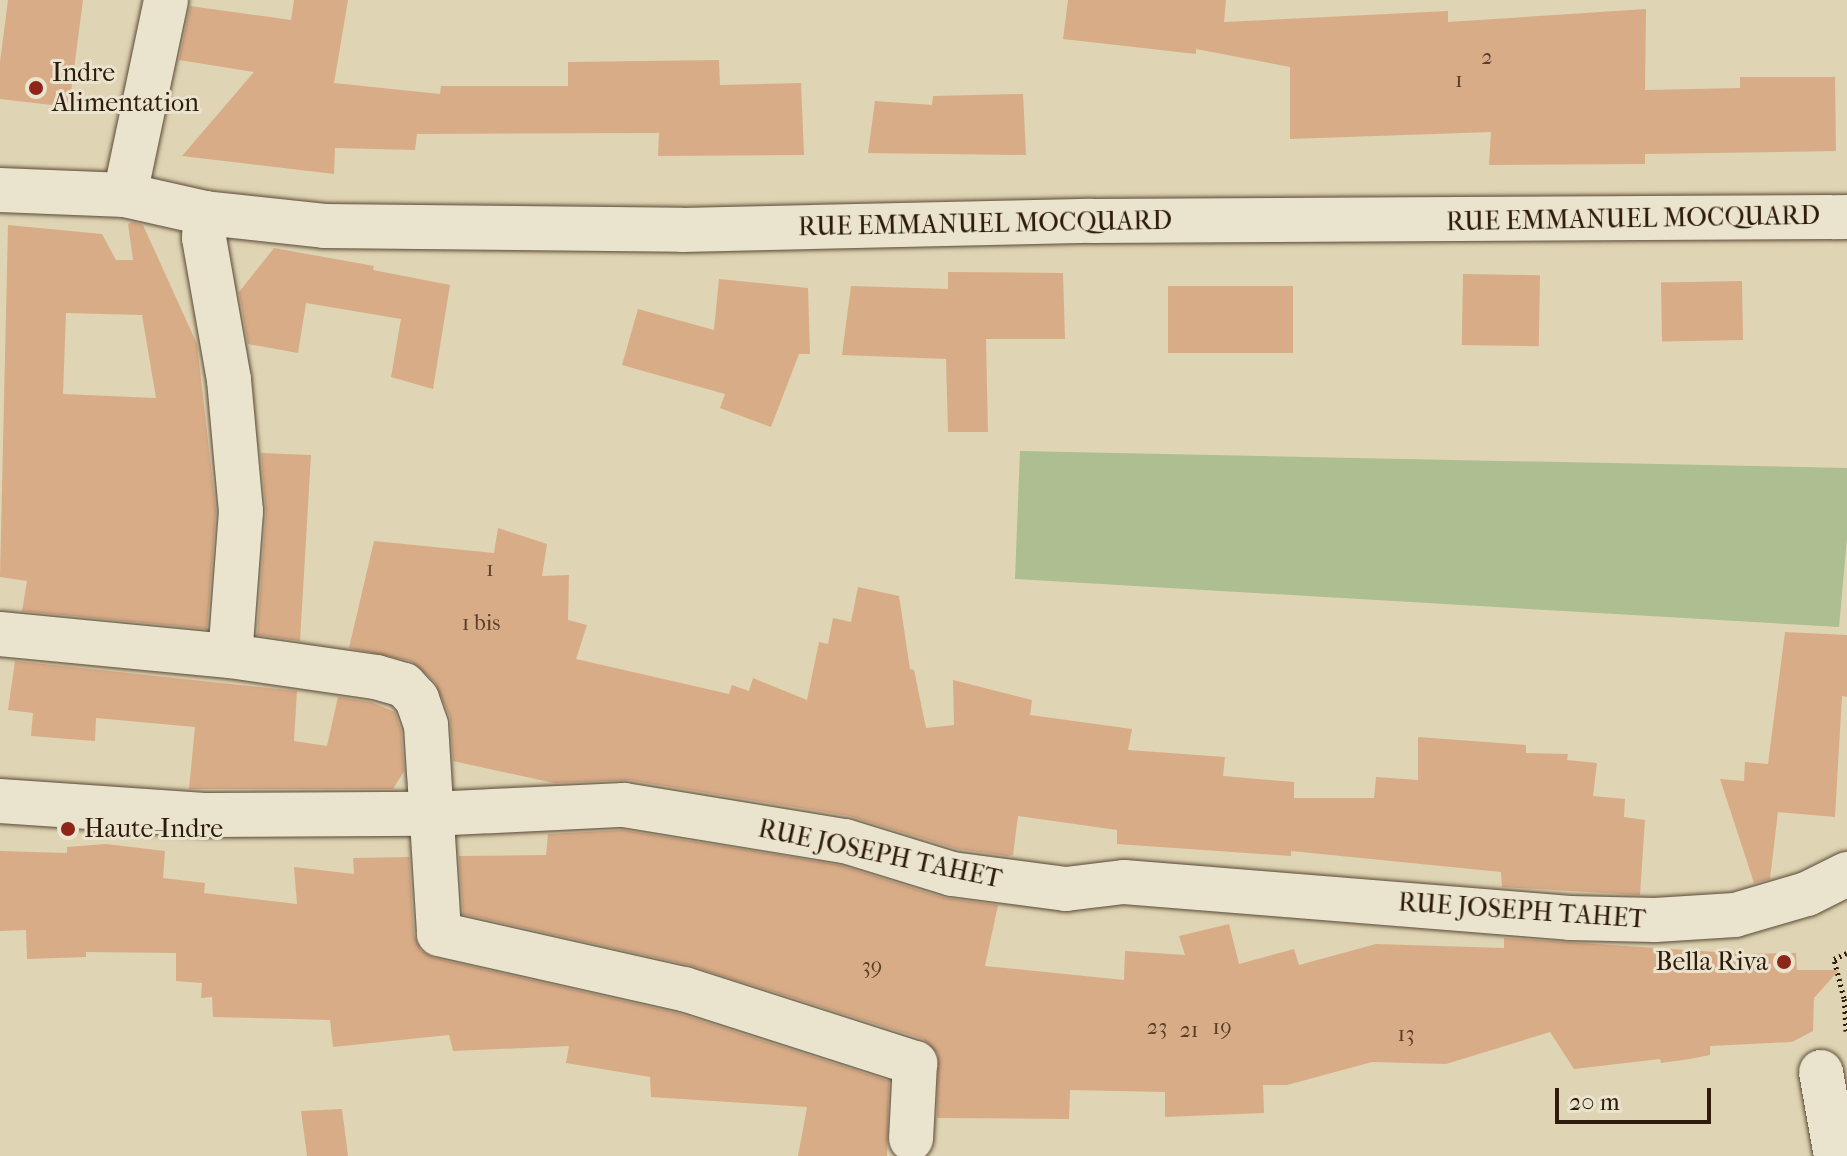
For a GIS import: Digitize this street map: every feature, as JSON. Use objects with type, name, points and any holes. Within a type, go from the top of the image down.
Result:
[{"type":"street","points":[[125,195],[166,0]]},
{"type":"street","name":"RUE EMMANUEL MOCQUARD","points":[[0,190],[125,195],[205,213],[324,226],[682,230],[1091,221],[1847,217]]},
{"type":"street","points":[[205,213],[204,238],[229,380],[241,511],[230,656]]},
{"type":"street","points":[[0,634],[230,656],[376,677],[404,685],[417,699],[426,725],[439,934],[684,989],[915,1063],[911,1139]]},
{"type":"street","name":"RUE JOSEPH TAHET","points":[[0,801],[208,815],[430,814],[624,805],[845,841],[952,874],[1066,889],[1124,882],[1570,918],[1655,920],[1735,915],[1807,894],[1847,874]]},
{"type":"street","points":[[1821,1072],[1838,1139]]},
{"type":"path","points":[[1844,998],[1834,959],[1847,953]]},
{"type":"green space","points":[[1020,451],[1847,468],[1847,538],[1839,627],[1015,579]]},
{"type":"building","points":[[8,0],[83,0],[69,107],[0,99],[0,62]]},
{"type":"building","points":[[294,0],[348,0],[334,83],[440,94],[441,86],[568,86],[568,62],[719,60],[720,85],[801,83],[804,155],[658,156],[659,133],[417,134],[415,150],[335,148],[334,174],[182,156],[254,72],[179,60],[190,6],[291,20]]},
{"type":"building","points":[[1068,0],[1226,0],[1224,22],[1448,11],[1448,22],[1646,9],[1645,90],[1740,88],[1740,77],[1835,77],[1836,151],[1645,154],[1645,164],[1489,165],[1491,132],[1290,139],[1290,67],[1196,49],[1196,54],[1063,39]]},
{"type":"building","points":[[1023,94],[1026,155],[868,153],[875,101],[932,105],[933,96]]},
{"type":"building","points":[[128,224],[143,225],[197,344],[216,511],[207,629],[22,611],[27,581],[0,577],[8,225],[102,234],[116,260],[133,260]],"holes":[[[66,313],[142,315],[156,398],[63,394]]]},
{"type":"building","points":[[274,248],[374,266],[373,270],[450,285],[433,389],[391,377],[401,319],[306,303],[298,353],[248,344],[239,292]]},
{"type":"building","points":[[948,272],[1063,273],[1065,339],[986,339],[988,432],[948,432],[946,359],[842,355],[851,286],[948,289]]},
{"type":"building","points":[[1463,274],[1540,275],[1539,346],[1462,345]]},
{"type":"building","points":[[719,279],[808,288],[810,354],[799,354],[771,427],[720,408],[725,394],[622,365],[638,309],[714,330]]},
{"type":"building","points":[[1742,281],[1743,340],[1662,341],[1661,282]]},
{"type":"building","points":[[1168,286],[1293,286],[1293,353],[1168,353]]},
{"type":"building","points":[[261,453],[311,455],[300,641],[257,635],[266,513]]},
{"type":"building","points":[[498,528],[547,544],[542,576],[569,575],[568,620],[587,625],[576,659],[729,694],[732,685],[749,691],[753,678],[807,700],[819,642],[828,644],[833,618],[851,622],[858,587],[899,596],[910,669],[914,670],[926,728],[954,725],[953,680],[1032,700],[1030,715],[1132,729],[1128,750],[1225,757],[1223,776],[1294,782],[1294,798],[1374,798],[1376,777],[1418,780],[1418,737],[1526,745],[1526,753],[1568,754],[1567,760],[1597,763],[1593,796],[1625,799],[1624,817],[1645,820],[1640,895],[1502,887],[1501,872],[1291,851],[1291,856],[1117,844],[1117,830],[1018,816],[1013,855],[1008,856],[957,849],[849,816],[628,780],[554,783],[453,761],[450,717],[435,682],[411,661],[349,648],[374,541],[494,553]]},
{"type":"building","points":[[1785,632],[1847,635],[1847,697],[1842,696],[1835,817],[1778,812],[1770,879],[1754,883],[1720,779],[1744,781],[1745,762],[1768,764]]},
{"type":"building","points":[[15,661],[297,691],[294,741],[327,746],[338,697],[371,702],[395,712],[401,730],[404,771],[393,789],[189,789],[195,727],[96,718],[95,741],[31,736],[33,713],[8,710]]},
{"type":"building","points":[[623,830],[839,865],[945,898],[998,905],[985,966],[1124,980],[1125,951],[1185,955],[1179,936],[1229,924],[1239,964],[1294,949],[1299,965],[1376,944],[1504,948],[1504,938],[1747,954],[1796,953],[1797,970],[1839,970],[1814,998],[1813,1031],[1792,1042],[1710,1046],[1710,1055],[1690,1059],[1661,1063],[1660,1059],[1574,1069],[1550,1032],[1446,1064],[1372,1062],[1287,1085],[1263,1085],[1264,1113],[1165,1117],[1165,1092],[1070,1090],[1069,1119],[937,1118],[938,1054],[923,1039],[689,965],[463,914],[459,856],[546,855],[548,834]]},
{"type":"building","points":[[106,844],[165,851],[163,878],[205,883],[204,893],[297,904],[294,867],[354,874],[353,858],[409,857],[414,936],[421,951],[434,958],[677,1013],[889,1081],[887,1156],[798,1156],[807,1107],[651,1097],[650,1077],[566,1063],[569,1046],[453,1051],[449,1035],[333,1047],[330,1020],[213,1017],[212,997],[201,998],[202,983],[176,981],[176,953],[86,952],[86,957],[27,959],[26,930],[0,931],[0,851],[67,853],[67,847]]},
{"type":"building","points":[[342,1109],[348,1156],[307,1156],[301,1111]]},
{"type":"place","name":"Indre Alimentation","points":[[36,88]]},
{"type":"place","name":"Haute-Indre","points":[[68,829]]},
{"type":"place","name":"Bella Riva","points":[[1784,962]]}]
